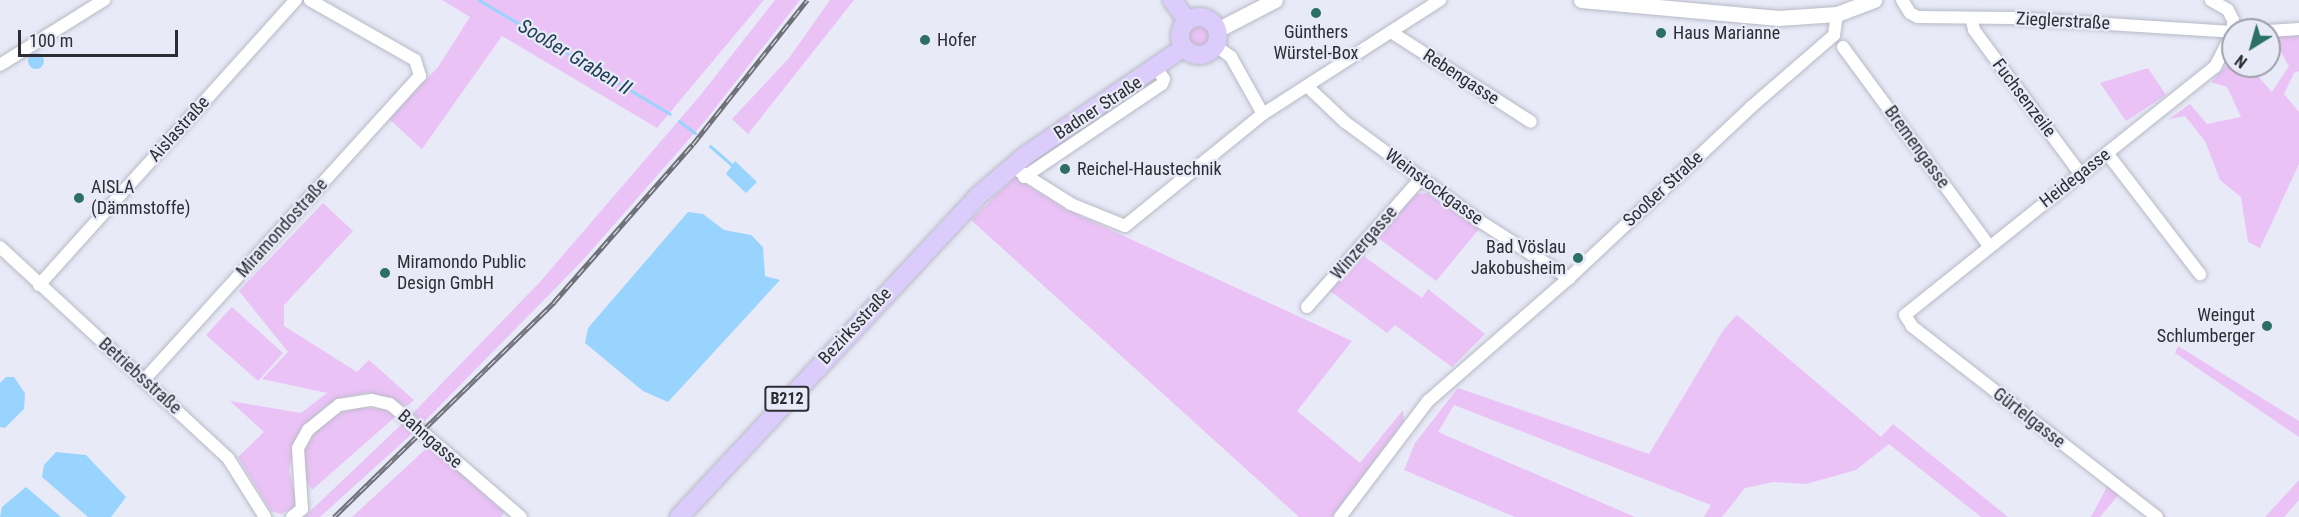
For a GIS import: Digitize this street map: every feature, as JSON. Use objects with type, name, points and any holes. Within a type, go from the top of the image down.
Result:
[{"type":"main road","points":[[1172,0],[1187,21]]},
{"type":"main road","points":[[1205,18],[1217,38],[1200,56],[1183,48],[1179,37],[1187,21],[1205,18]]},
{"type":"main road","name":"Badner Straße","points":[[1018,172],[1183,48]]},
{"type":"main road","name":"Bezirksstraße","points":[[679,517],[924,250],[1018,172]]},
{"type":"street","points":[[0,64],[104,0]]},
{"type":"street","name":"Aislastraße","points":[[39,285],[296,0]]},
{"type":"street","name":"Miramondostraße","points":[[144,381],[420,76],[415,60],[310,0]]},
{"type":"street","points":[[1263,114],[1231,57],[1217,38],[1275,0]]},
{"type":"street","points":[[1018,172],[1071,204],[1125,226],[1263,114],[1440,0]]},
{"type":"street","points":[[1581,0],[1778,18],[1837,14],[1874,0]]},
{"type":"street","name":"Zieglerstraße","points":[[1902,0],[1910,13],[1918,17],[1972,21],[2012,18],[2221,32]]},
{"type":"street","points":[[2211,0],[2228,10],[2232,18]]},
{"type":"street","name":"Sooßer Straße","points":[[1340,517],[1428,401],[1569,278],[1751,107],[1833,35],[1837,14]]},
{"type":"street","name":"Fuchsenzeile","points":[[1972,21],[1974,30],[2080,173]]},
{"type":"street","points":[[2281,30],[2299,29]]},
{"type":"street","name":"Rebengasse","points":[[1391,32],[1531,122]]},
{"type":"street","name":"Bremengasse","points":[[1843,47],[1990,247]]},
{"type":"street","name":"Heidegasse","points":[[1905,315],[2080,173],[2216,67],[2221,57]]},
{"type":"street","name":"Weinstockgasse","points":[[1307,86],[1345,122],[1421,178],[1569,278]]},
{"type":"street","points":[[2107,153],[2200,274]]},
{"type":"street","name":"Winzergasse","points":[[1307,307],[1421,178]]},
{"type":"street","name":"Betriebsstraße","points":[[0,248],[228,458],[265,517]]},
{"type":"street","name":"Gürtelgasse","points":[[1905,315],[1912,326],[2157,517]]},
{"type":"street","name":"Bahngasse","points":[[297,513],[298,448],[308,430],[339,405],[372,400],[390,404],[521,517]]},
{"type":"shaded area","points":[[442,0],[764,0],[657,128],[502,36],[422,149],[389,119],[438,67],[470,17]]},
{"type":"shaded area","points":[[775,0],[800,0],[705,121],[583,260],[423,423],[413,413],[539,283],[699,97]]},
{"type":"shaded area","points":[[830,0],[854,0],[748,134],[732,119],[789,58]]},
{"type":"shaded area","points":[[1198,24],[1207,27],[1210,36],[1207,45],[1198,48],[1189,45],[1186,36],[1189,27]]},
{"type":"shaded area","points":[[2299,34],[2299,71],[2294,73],[2284,94],[2299,112],[2299,164],[2260,248],[2248,242],[2241,197],[2220,180],[2205,141],[2185,116],[2169,119],[2190,104],[2207,124],[2241,117],[2227,87],[2211,82],[2221,71],[2221,78],[2260,78],[2272,92],[2289,66],[2281,52],[2281,36]]},
{"type":"shaded area","points":[[2148,68],[2166,95],[2126,121],[2100,83]]},
{"type":"shaded area","points":[[1015,177],[1065,209],[1352,341],[1297,411],[1360,463],[1403,410],[1404,421],[1332,517],[1299,517],[971,220]]},
{"type":"shaded area","points":[[1427,193],[1479,229],[1436,281],[1377,237],[1416,194]]},
{"type":"shaded area","points":[[323,203],[353,231],[284,305],[284,326],[357,372],[369,360],[414,400],[406,407],[386,396],[366,393],[343,397],[325,406],[296,439],[289,470],[296,499],[294,507],[281,514],[271,511],[238,457],[264,432],[230,401],[301,413],[327,393],[262,379],[288,352],[239,291]]},
{"type":"shaded area","points":[[1362,255],[1422,298],[1428,289],[1485,334],[1452,367],[1395,325],[1387,333],[1330,291]]},
{"type":"shaded area","points":[[232,307],[283,353],[258,381],[206,335]]},
{"type":"shaded area","points":[[1737,315],[1881,437],[1893,424],[2008,517],[1981,517],[1889,444],[1856,470],[1806,484],[1773,482],[1745,488],[1722,517],[1704,517],[1711,505],[1454,405],[1438,432],[1635,517],[1515,517],[1404,470],[1415,443],[1458,388],[1649,454],[1724,329]]},
{"type":"shaded area","points":[[2178,346],[2299,421],[2299,437],[2175,353]]},
{"type":"shaded area","points":[[357,407],[384,409],[396,416],[312,490],[305,479],[305,449],[315,432],[334,416]]},
{"type":"shaded area","points":[[404,422],[415,431],[320,517],[304,517]]},
{"type":"shaded area","points":[[429,446],[504,512],[501,517],[352,517]]},
{"type":"shaded area","points":[[2114,474],[2167,517],[2150,517],[2120,493],[2100,517],[2091,517]]},
{"type":"shaded area","points":[[2299,480],[2299,500],[2284,517],[2265,517]]},
{"type":"water","points":[[36,53],[44,61],[36,69],[28,61]]},
{"type":"water","points":[[735,161],[757,182],[746,193],[726,174]]},
{"type":"water","points":[[688,212],[703,214],[724,230],[751,235],[763,247],[765,276],[780,280],[668,402],[643,391],[585,343],[588,328]]},
{"type":"water","points":[[6,377],[14,377],[25,393],[24,409],[5,428],[0,427],[0,383]]},
{"type":"water","points":[[56,452],[86,455],[126,497],[111,517],[88,517],[42,477],[44,465]]},
{"type":"water","points":[[26,487],[61,517],[0,517],[2,507]]},
{"type":"waterway","name":"Sooßer Graben II","points":[[479,0],[670,114]]},
{"type":"waterway","points":[[679,121],[695,133]]},
{"type":"waterway","points":[[710,146],[731,164]]},
{"type":"railway","points":[[334,517],[554,302],[693,144],[807,0]]},
{"type":"place","name":"Günthers Würstel-Box","points":[[1316,13]]},
{"type":"place","name":"Haus Marianne","points":[[1661,33]]},
{"type":"place","name":"Hofer","points":[[925,40]]},
{"type":"place","name":"Reichel-Haustechnik","points":[[1065,169]]},
{"type":"place","name":"AISLA (Dämmstoffe)","points":[[79,198]]},
{"type":"place","name":"Bad Vöslau Jakobusheim","points":[[1578,258]]},
{"type":"place","name":"Miramondo Public Design GmbH","points":[[385,273]]},
{"type":"place","name":"Weingut Schlumberger","points":[[2267,326]]}]
